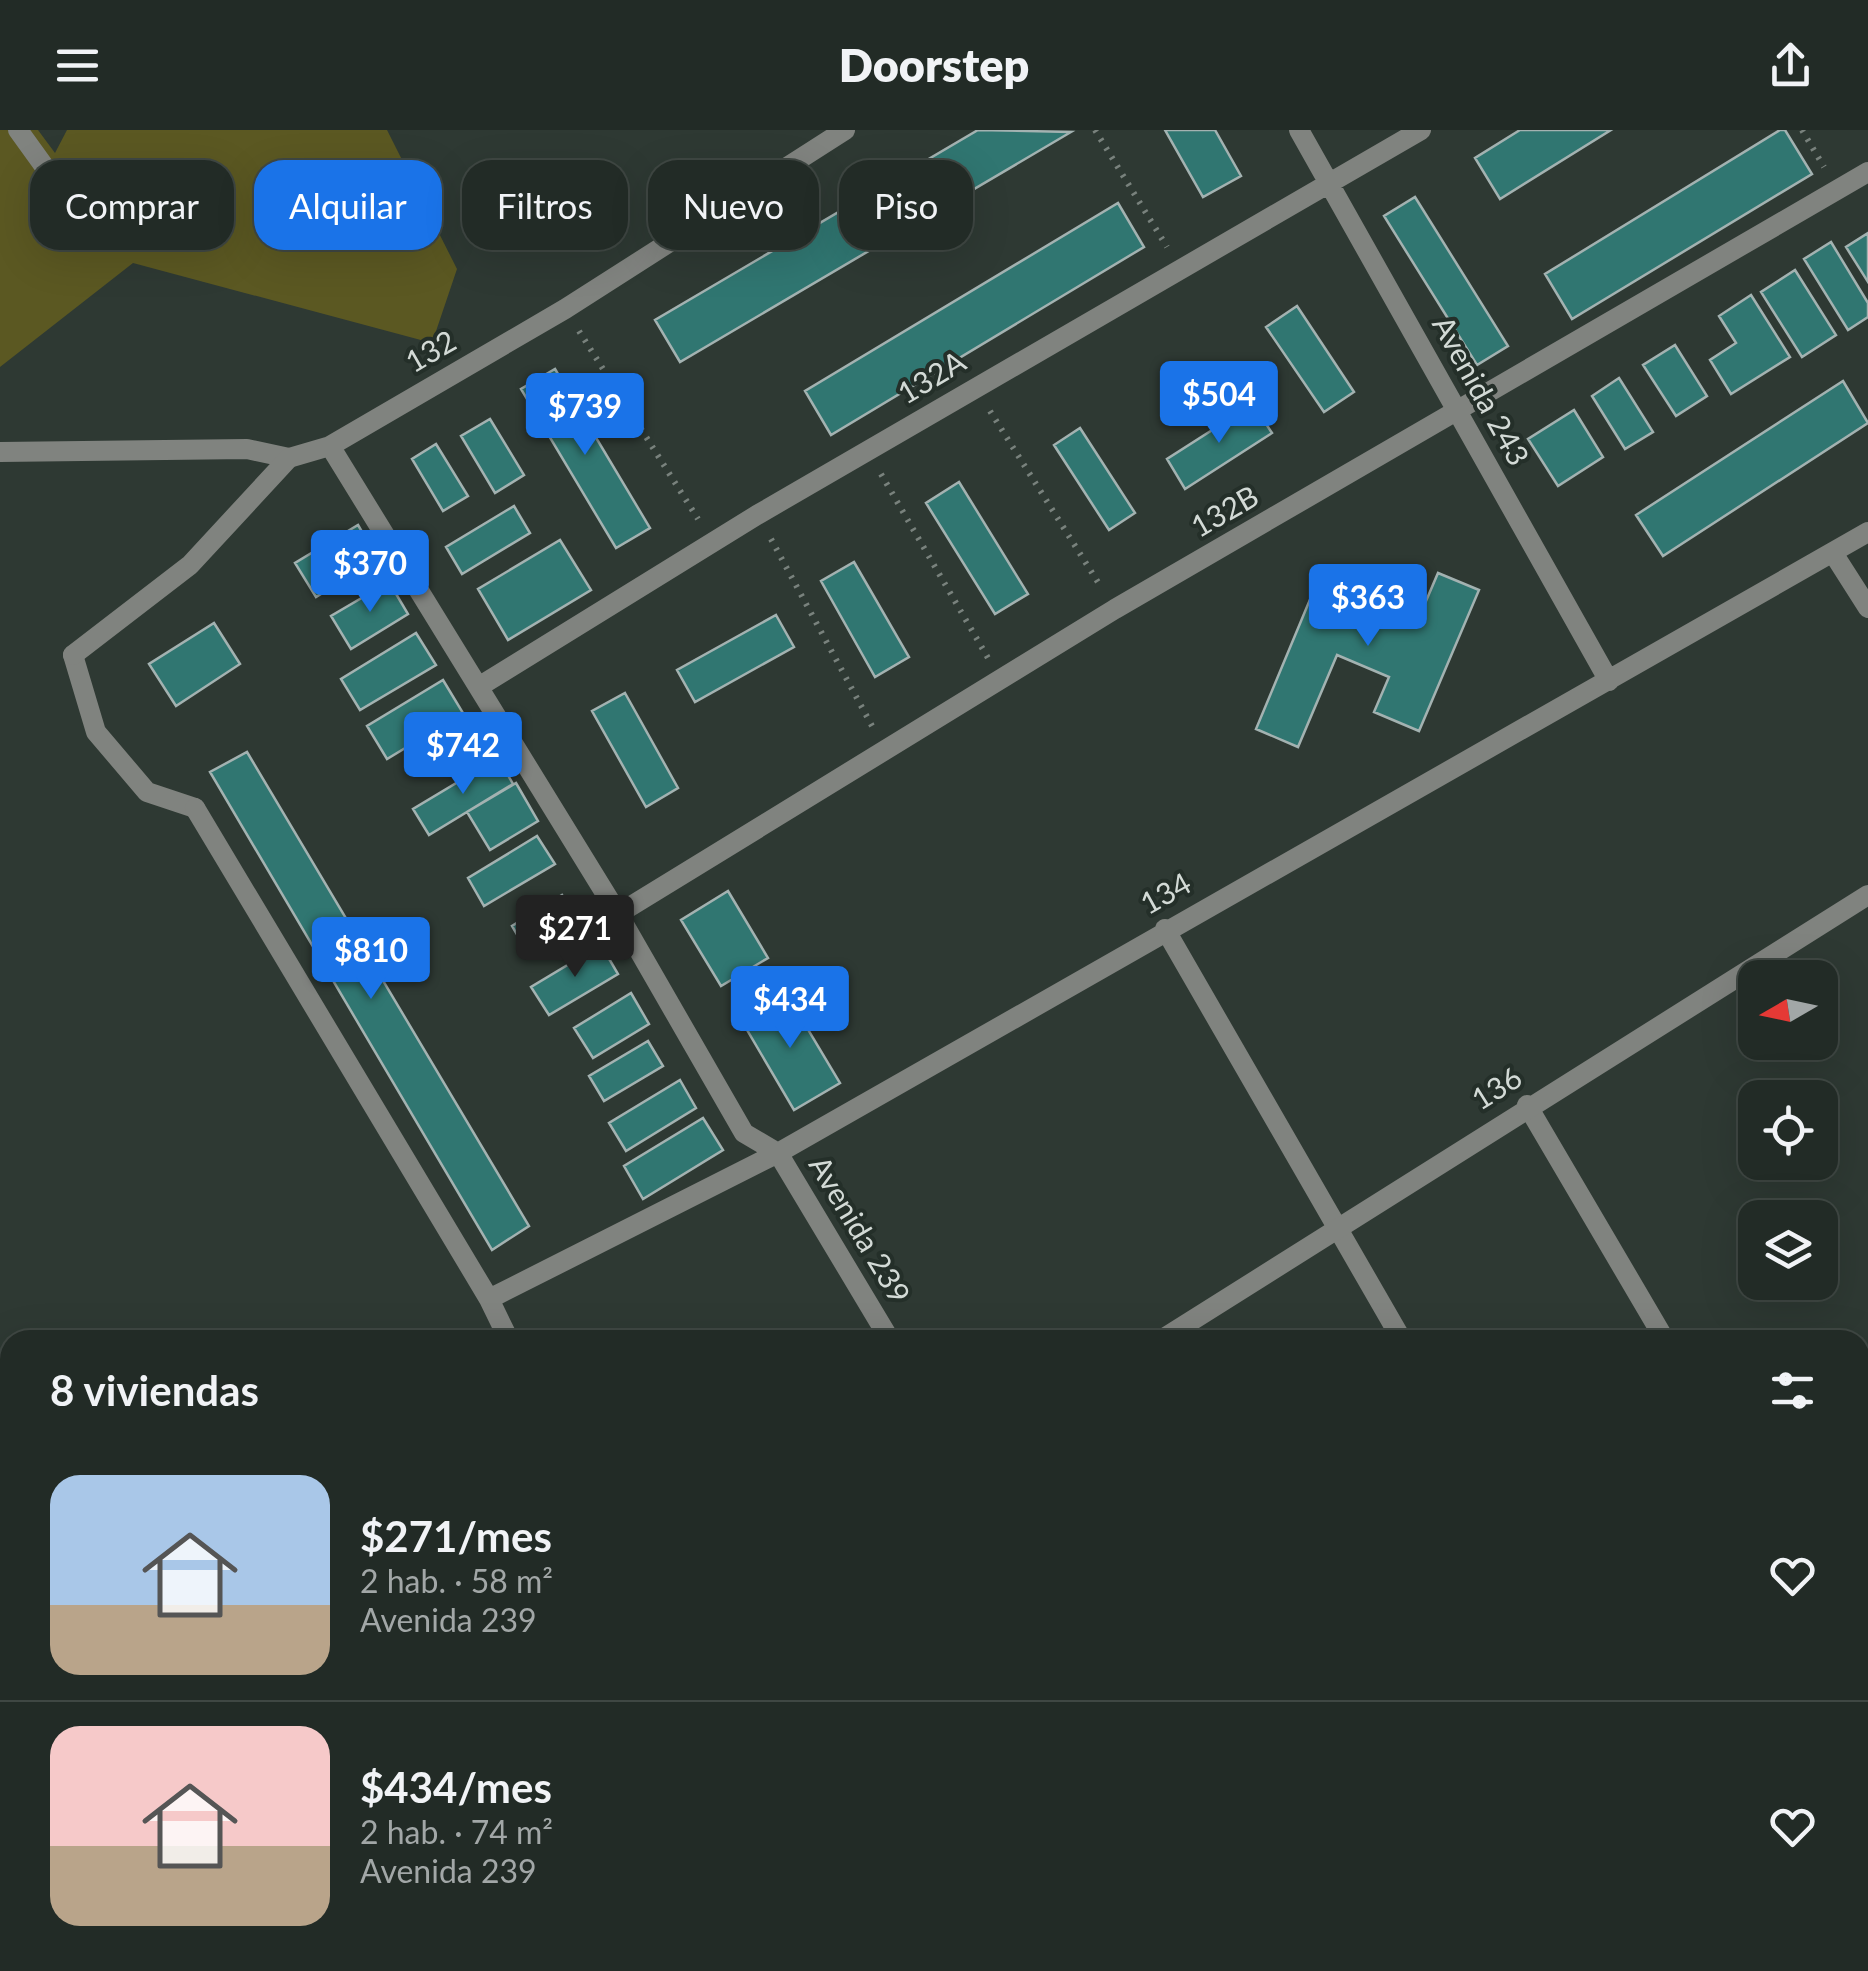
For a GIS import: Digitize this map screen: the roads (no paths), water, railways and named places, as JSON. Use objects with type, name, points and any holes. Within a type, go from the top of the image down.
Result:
[{"type":"street","points":[[18,130],[40,160]]},
{"type":"street","name":"132","points":[[289,458],[330,446],[565,309],[845,130]]},
{"type":"street","name":"Avenida 243","points":[[1299,130],[1608,681]]},
{"type":"street","name":"132A","points":[[480,686],[975,386],[1421,130]]},
{"type":"street","name":"132B","points":[[618,914],[1114,609],[1868,172]]},
{"type":"street","name":"Avenida 239","points":[[330,446],[618,914],[744,1133],[778,1153],[884,1330]]},
{"type":"street","points":[[0,452],[247,450],[289,458]]},
{"type":"street","points":[[289,458],[190,565],[74,654],[96,732],[147,792],[195,808],[489,1299],[503,1330]]},
{"type":"street","name":"134","points":[[489,1299],[778,1153],[1164,929],[1868,532]]},
{"type":"street","points":[[1833,553],[1868,608]]},
{"type":"street","name":"136","points":[[1177,1330],[1527,1106],[1868,895]]},
{"type":"street","points":[[1164,929],[1396,1330]]},
{"type":"street","points":[[1527,1106],[1660,1330]]}]
